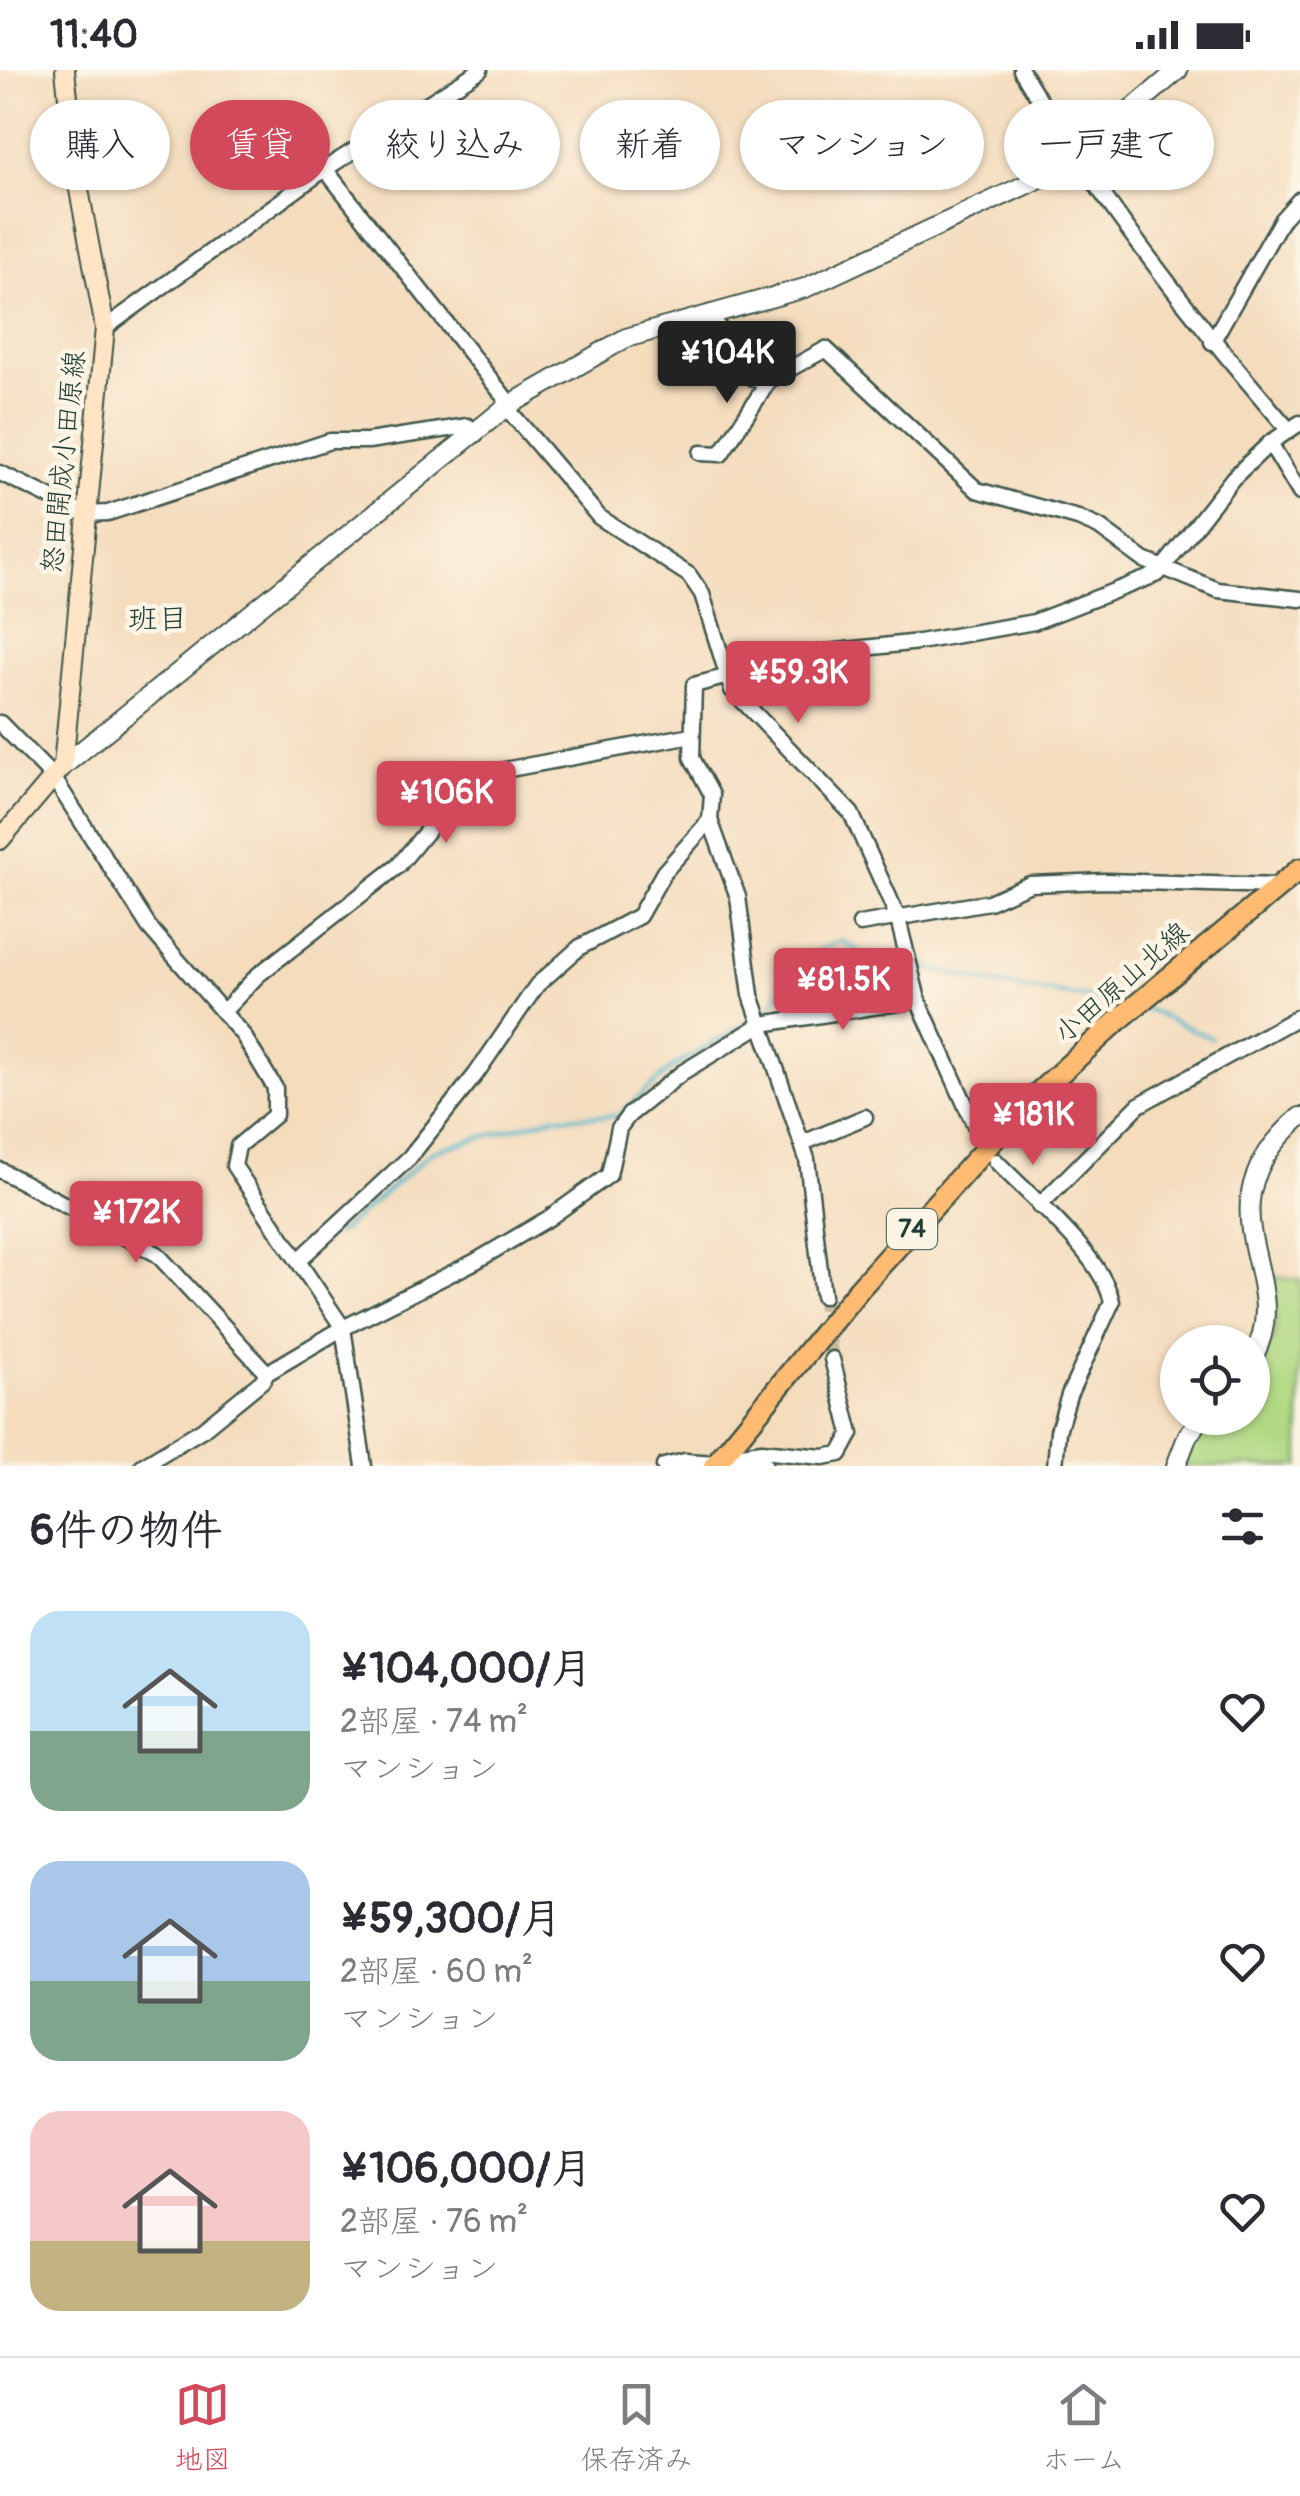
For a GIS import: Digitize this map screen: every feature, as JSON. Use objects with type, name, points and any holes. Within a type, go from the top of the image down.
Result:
[{"type":"main road","name":"怒田開成小田原線","points":[[58,772],[105,328],[78,179],[65,70]]},
{"type":"main road","points":[[0,840],[58,772]]},
{"type":"main road","name":"小田原山北線","points":[[718,1462],[859,1289],[1022,1106],[1300,868]]},
{"type":"street","points":[[330,166],[480,70]]},
{"type":"street","points":[[1021,70],[1039,100]]},
{"type":"street","points":[[1143,100],[1178,70]]},
{"type":"street","points":[[330,174],[508,406],[599,517],[689,575],[702,594],[740,700],[851,813],[897,915],[918,1000],[975,1126]]},
{"type":"street","points":[[105,328],[297,190]]},
{"type":"street","points":[[58,772],[508,406],[626,338],[805,288],[1009,190]]},
{"type":"street","points":[[823,1296],[802,1143],[751,995],[738,898],[710,820],[712,795],[694,768],[694,685],[728,673],[840,649],[934,640],[1034,622],[1166,570],[1233,478],[1294,426],[1212,342],[1099,190]]},
{"type":"street","points":[[1212,342],[1282,219],[1300,199]]},
{"type":"street","points":[[708,313],[751,376],[768,382]]},
{"type":"street","points":[[701,454],[721,454],[768,382],[826,348],[978,490],[1078,518],[1166,570],[1238,595],[1300,599]]},
{"type":"street","points":[[0,472],[86,514],[108,513],[330,441],[368,441],[468,426],[475,434]]},
{"type":"street","points":[[1270,443],[1300,493]]},
{"type":"street","points":[[0,723],[58,772],[149,927],[223,1012],[267,1074],[278,1107],[276,1115],[238,1146],[234,1166],[343,1328],[364,1466]]},
{"type":"street","points":[[223,1012],[258,974],[398,866],[454,798],[475,781],[499,771],[692,735]]},
{"type":"street","points":[[299,1260],[409,1158],[476,1074],[537,985],[580,946],[639,916],[664,872],[710,820]]},
{"type":"street","points":[[860,924],[990,902],[1030,884],[1105,881],[1280,886]]},
{"type":"street","points":[[142,1466],[202,1428],[262,1382],[267,1372],[343,1328],[476,1261],[579,1197],[608,1175],[619,1128],[629,1115],[683,1072],[762,1024],[918,1000]]},
{"type":"street","points":[[1039,1206],[1140,1105],[1300,1016]]},
{"type":"street","points":[[802,1143],[865,1117]]},
{"type":"street","points":[[1265,1325],[1267,1297],[1248,1202],[1270,1152],[1300,1117]]},
{"type":"street","points":[[996,1161],[1094,1264],[1109,1287],[1112,1302],[1070,1395],[1058,1431],[1055,1466]]},
{"type":"street","points":[[0,1170],[157,1254],[267,1372]]},
{"type":"street","points":[[718,1462],[762,1451],[823,1457],[840,1454],[851,1434],[832,1359]]},
{"type":"street","points":[[1176,1466],[1193,1435]]},
{"type":"street","points":[[664,1466],[685,1461],[762,1466]]},
{"type":"green space","points":[[1268,1276],[1300,1280],[1300,1466],[1181,1466],[1198,1435],[1270,1435],[1270,1344],[1275,1337],[1275,1292]]},
{"type":"waterway","points":[[762,1014],[770,1008],[801,957],[842,941],[865,955],[904,963]]},
{"type":"waterway","points":[[914,965],[1001,985],[1125,1003]]},
{"type":"waterway","points":[[1144,1008],[1211,1038]]},
{"type":"waterway","points":[[337,1234],[433,1151],[555,1117],[618,1116],[673,1067],[754,1019]]},
{"type":"tunnel","points":[[823,1296],[832,1359]]},
{"type":"district","name":"班目","points":[[158,619]]}]
